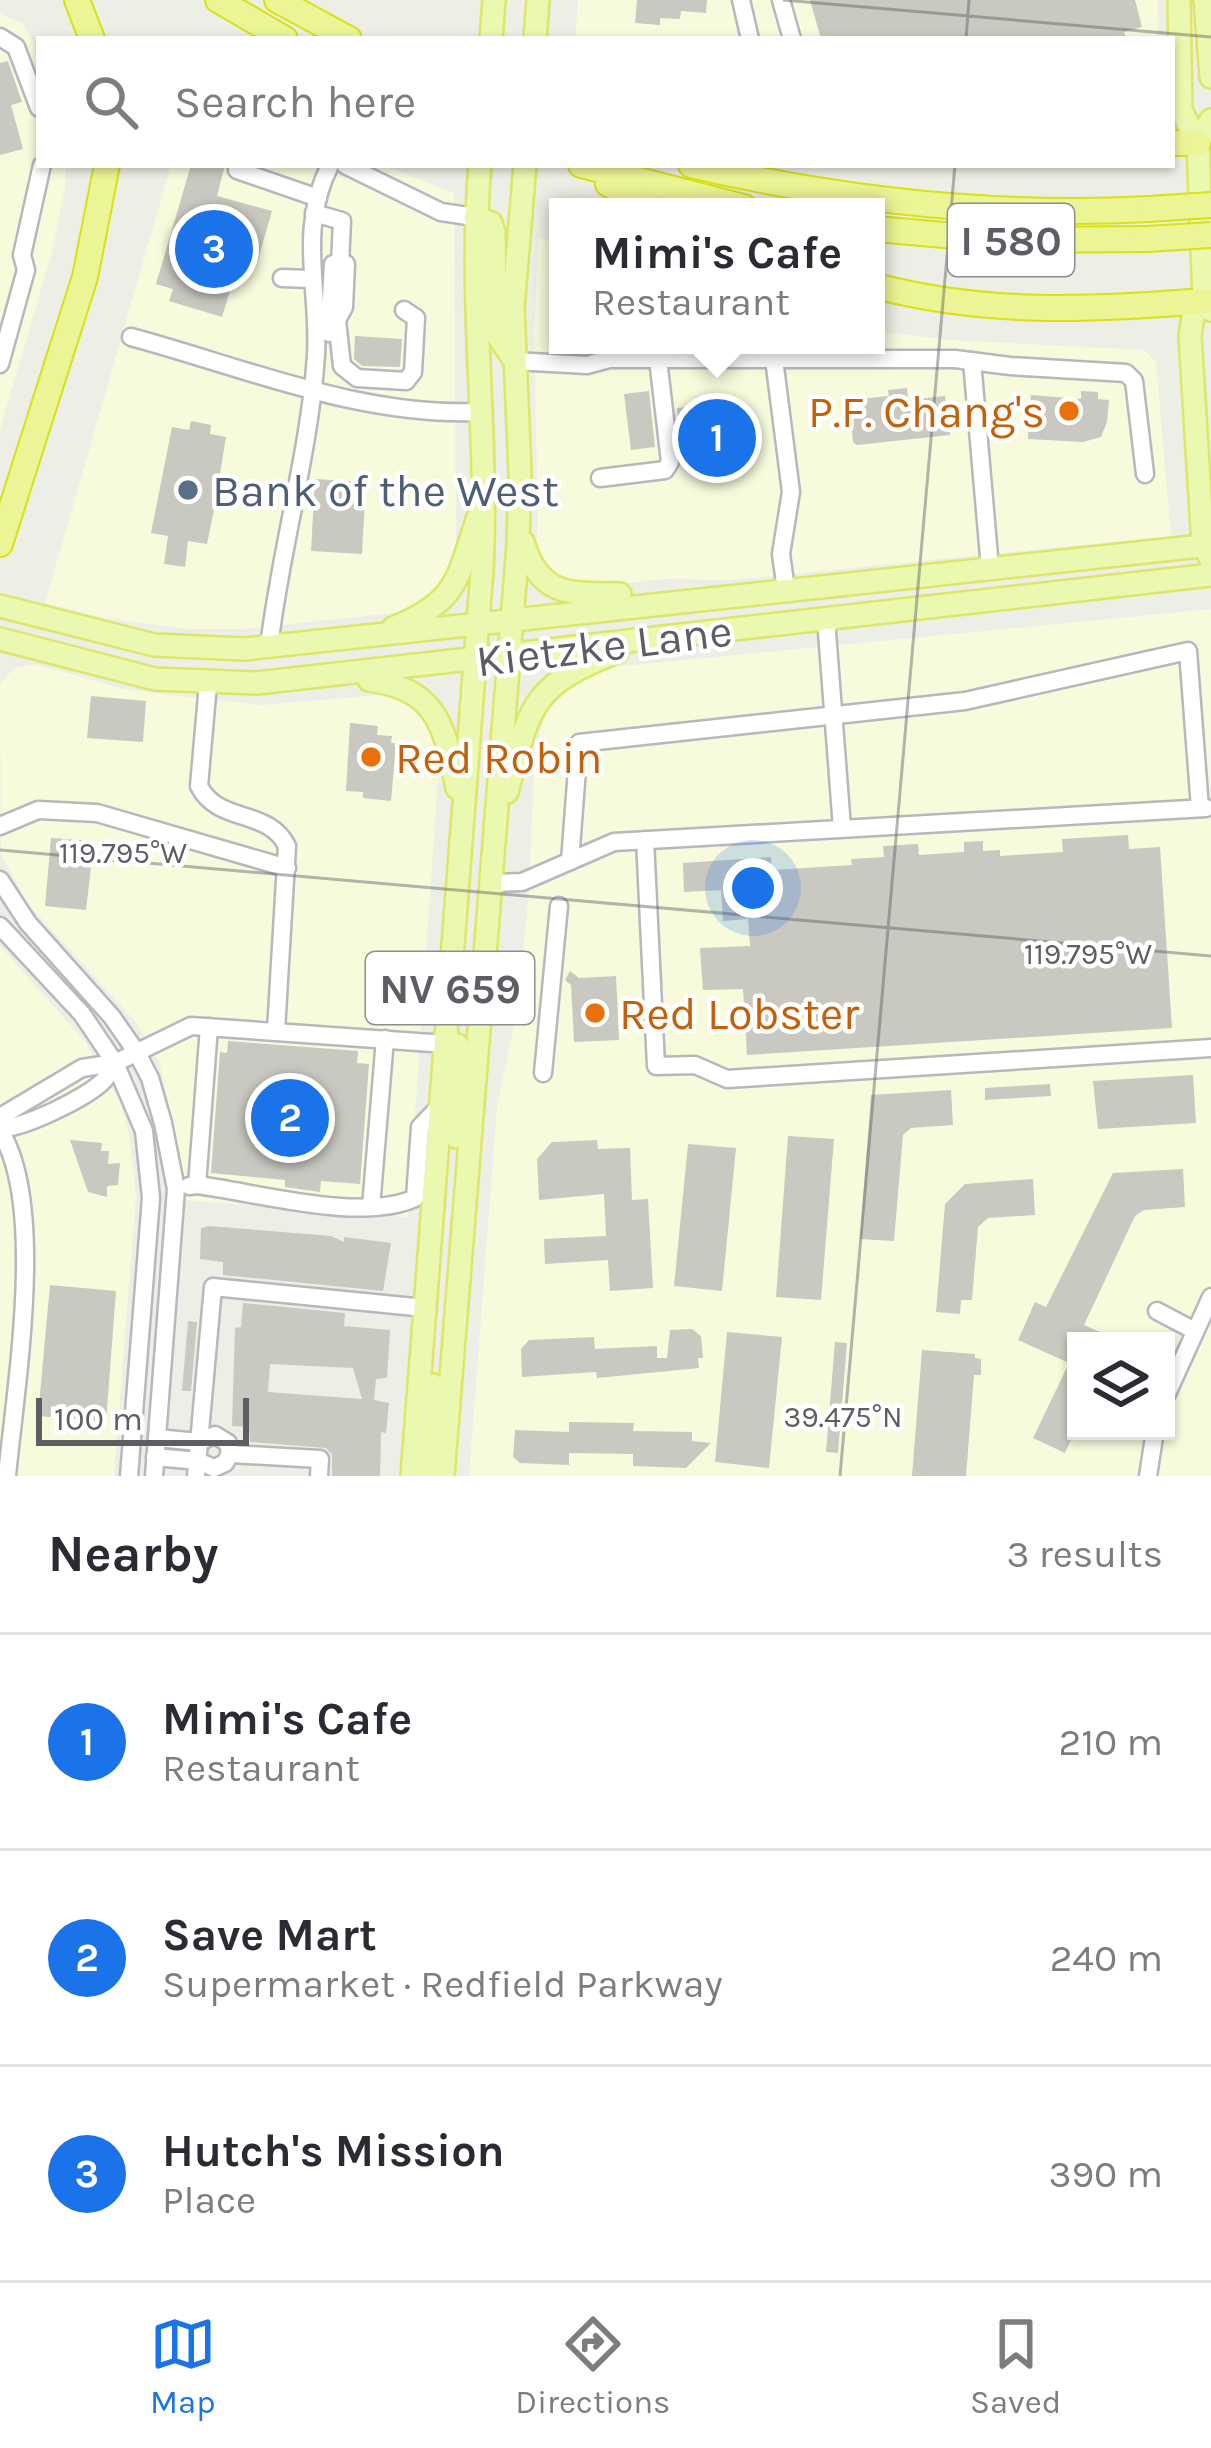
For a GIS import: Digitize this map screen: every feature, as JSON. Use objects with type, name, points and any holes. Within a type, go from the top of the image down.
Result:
[{"type":"highway","points":[[77,0],[91,36]]},
{"type":"highway","points":[[218,0],[280,36]]},
{"type":"highway","points":[[277,0],[343,36]]},
{"type":"highway","points":[[0,544],[85,278],[106,168]]},
{"type":"highway","points":[[583,168],[635,198]]},
{"type":"highway","points":[[590,168],[708,198]]},
{"type":"highway","name":"I 580","points":[[706,168],[875,198]]},
{"type":"highway","name":"I 580","points":[[885,199],[1040,210],[1211,205]]},
{"type":"highway","name":"I 580","points":[[885,230],[1001,240],[1211,236]]},
{"type":"highway","points":[[885,288],[1023,310],[1209,304]]},
{"type":"main road","points":[[491,35],[492,0]]},
{"type":"main road","points":[[1179,0],[1180,110],[1194,143],[1209,304],[1192,316],[1190,334],[1208,550]]},
{"type":"main road","points":[[1205,0],[1211,77]]},
{"type":"main road","points":[[1194,143],[1211,120]]},
{"type":"main road","name":"NV 659","points":[[412,1476],[484,500],[476,218],[480,168]]},
{"type":"main road","name":"NV 659","points":[[443,1476],[518,526],[513,308],[525,168]]},
{"type":"main road","points":[[476,218],[491,223],[494,232],[496,333],[514,361]]},
{"type":"main road","points":[[370,637],[444,599],[457,582],[484,500]]},
{"type":"main road","points":[[518,526],[537,574],[567,594],[680,600]]},
{"type":"main road","name":"Kietzke Lane","points":[[5,607],[154,645],[211,650],[477,626],[991,568],[1208,550]]},
{"type":"main road","name":"Kietzke Lane","points":[[0,639],[121,673],[208,683],[297,680],[1211,575]]},
{"type":"main road","points":[[491,876],[526,723],[548,688],[578,667],[648,640]]},
{"type":"main road","points":[[297,680],[391,683],[418,695],[443,729],[463,820]]},
{"type":"main road","points":[[446,1044],[457,1045],[462,1055],[451,1215],[458,1275]]},
{"type":"main road","points":[[425,1308],[433,1325],[434,1346],[428,1476]]},
{"type":"street","points":[[741,0],[749,36]]},
{"type":"street","points":[[781,0],[791,36]]},
{"type":"street","points":[[0,37],[16,47],[36,99]]},
{"type":"street","points":[[0,364],[26,270],[22,255],[41,168]]},
{"type":"street","points":[[269,647],[312,392],[316,352],[310,279],[316,205],[329,168]]},
{"type":"street","points":[[351,168],[441,212],[476,218]]},
{"type":"street","points":[[237,170],[342,221],[344,307],[337,320],[342,366],[357,378],[406,381],[412,372],[416,318],[404,310]]},
{"type":"street","points":[[282,278],[310,279]]},
{"type":"street","points":[[131,337],[312,392],[429,414],[481,412]]},
{"type":"street","points":[[587,364],[588,354]]},
{"type":"street","points":[[514,361],[587,364],[606,354]]},
{"type":"street","points":[[599,478],[665,470],[670,462],[653,354]]},
{"type":"street","points":[[688,354],[972,361],[1132,376],[1145,475]]},
{"type":"street","points":[[774,359],[790,493],[781,554],[786,590]]},
{"type":"street","points":[[972,361],[991,568]]},
{"type":"street","points":[[0,639],[5,607]]},
{"type":"street","points":[[826,619],[842,828]]},
{"type":"street","points":[[491,876],[522,882],[614,842],[1206,808],[1188,651],[965,701],[579,742],[570,861]]},
{"type":"street","points":[[208,683],[199,786],[206,802],[264,822],[280,832],[287,846],[276,1030]]},
{"type":"street","points":[[0,826],[38,810],[97,813],[287,868]]},
{"type":"street","points":[[645,840],[656,1066],[695,1065],[727,1079],[1211,1048]]},
{"type":"street","points":[[0,880],[28,923],[112,1017],[137,1053],[160,1112],[176,1189],[155,1455]]},
{"type":"street","points":[[543,1073],[559,906]]},
{"type":"street","points":[[0,926],[82,1014],[115,1063],[144,1131],[151,1198],[129,1476]]},
{"type":"street","points":[[7,1476],[23,1247],[20,1185],[0,1128],[5,1114],[82,1068],[115,1063],[191,1025],[446,1044]]},
{"type":"street","points":[[197,1185],[209,1027]]},
{"type":"street","points":[[371,1208],[385,1039]]},
{"type":"street","points":[[176,1189],[197,1185],[274,1199],[371,1208],[402,1204],[415,1198],[420,1127],[441,1106]]},
{"type":"street","points":[[197,1469],[213,1287],[425,1308]]},
{"type":"street","points":[[1175,1376],[1211,1297]]},
{"type":"street","points":[[1157,1311],[1195,1331]]},
{"type":"street","points":[[132,1445],[155,1455],[197,1469],[220,1467],[230,1454],[228,1443],[209,1435],[155,1455]]},
{"type":"street","points":[[1148,1476],[1154,1440]]},
{"type":"street","points":[[230,1454],[320,1459],[319,1476]]},
{"type":"shaded area","points":[[578,0],[1158,0],[1157,36],[575,36]]},
{"type":"shaded area","points":[[0,14],[22,23],[36,47],[36,168],[66,168],[52,252],[0,430]]},
{"type":"shaded area","points":[[170,168],[391,168],[454,193],[456,558],[435,597],[404,612],[241,629],[186,629],[100,617],[45,603]]},
{"type":"shaded area","points":[[539,238],[549,241],[549,354],[885,354],[885,332],[1144,350],[1156,362],[1171,536],[731,580],[664,579],[585,588],[563,583],[543,567],[535,550],[534,333]]},
{"type":"shaded area","points":[[1211,609],[1211,1476],[469,1476],[497,1106],[517,1011],[528,902],[535,751],[546,712],[576,682],[602,668]]},
{"type":"shaded area","points":[[34,664],[124,689],[262,705],[400,697],[420,710],[436,733],[439,763],[408,1217],[182,1200],[175,1132],[159,1062],[135,1021],[28,904],[1,854],[0,684],[13,669]]},
{"type":"shaded area","points":[[0,946],[84,1040],[121,1103],[130,1137],[136,1197],[114,1476],[0,1476]]},
{"type":"building","points":[[637,0],[707,0],[706,13],[681,11],[680,19],[660,18],[660,25],[635,23]]},
{"type":"building","points":[[810,0],[1135,0],[1142,27],[1124,32],[1125,36],[820,36]]},
{"type":"building","points":[[8,61],[22,102],[11,105],[23,149],[0,155],[0,63]]},
{"type":"building","points":[[190,168],[224,168],[217,196],[272,211],[257,263],[240,258],[222,317],[169,301],[173,289],[156,284]]},
{"type":"building","points":[[355,336],[402,339],[400,367],[362,366],[354,359]]},
{"type":"building","points":[[907,388],[908,400],[945,396],[950,435],[853,442],[849,400],[889,396],[888,390]]},
{"type":"building","points":[[649,391],[655,447],[631,450],[624,394]]},
{"type":"building","name":"P.F. Chang's","points":[[1081,391],[1098,392],[1098,399],[1109,400],[1101,437],[1083,442],[1028,439],[1031,395],[1081,399]]},
{"type":"building","points":[[696,406],[697,411],[729,407],[730,415],[749,412],[755,454],[723,465],[695,464],[692,439],[680,441],[677,408]]},
{"type":"building","points":[[191,421],[211,425],[210,434],[226,437],[220,501],[215,505],[207,544],[188,541],[185,567],[164,564],[168,536],[151,533],[172,427],[189,430]]},
{"type":"building","points":[[315,479],[366,482],[362,554],[311,551]]},
{"type":"building","points":[[91,696],[146,701],[143,742],[87,738]]},
{"type":"building","name":"Red Robin","points":[[350,723],[378,726],[377,735],[392,736],[391,743],[396,743],[391,801],[346,791]]},
{"type":"building","points":[[1128,835],[1129,849],[1160,847],[1172,1028],[747,1055],[743,989],[703,990],[700,948],[750,946],[748,919],[723,921],[721,890],[684,892],[683,863],[771,857],[772,870],[852,865],[851,859],[884,857],[883,846],[918,844],[919,855],[964,852],[964,842],[983,841],[983,851],[1000,850],[1000,856],[1063,852],[1062,839]]},
{"type":"building","points":[[51,838],[94,841],[86,910],[45,906]]},
{"type":"building","name":"Red Lobster","points":[[570,971],[579,978],[616,976],[619,1040],[574,1042],[571,985],[565,980]]},
{"type":"building","points":[[228,1041],[358,1051],[357,1063],[369,1064],[360,1184],[321,1181],[320,1192],[285,1187],[285,1180],[211,1173],[220,1052],[227,1053]]},
{"type":"building","points":[[1193,1075],[1196,1123],[1098,1129],[1093,1081]]},
{"type":"building","points":[[1050,1084],[1051,1096],[985,1100],[985,1088]]},
{"type":"building","points":[[951,1090],[953,1125],[911,1128],[903,1135],[894,1241],[860,1239],[871,1095]]},
{"type":"building","points":[[788,1136],[834,1139],[821,1300],[776,1297]]},
{"type":"building","points":[[70,1140],[102,1143],[101,1151],[109,1151],[108,1164],[120,1163],[118,1185],[107,1186],[107,1197],[88,1192]]},
{"type":"building","points":[[597,1140],[598,1149],[630,1148],[632,1200],[648,1199],[653,1288],[610,1291],[608,1260],[545,1264],[544,1239],[606,1236],[604,1194],[539,1200],[537,1159],[552,1142]]},
{"type":"building","points":[[688,1144],[736,1148],[722,1291],[674,1286]]},
{"type":"building","points":[[1183,1169],[1185,1207],[1144,1210],[1135,1216],[1084,1325],[1100,1332],[1067,1332],[1067,1362],[1018,1340],[1035,1302],[1046,1307],[1113,1173]]},
{"type":"building","points":[[1033,1179],[1035,1215],[988,1218],[978,1227],[972,1300],[961,1300],[960,1314],[936,1312],[945,1204],[965,1184]]},
{"type":"building","points":[[201,1228],[391,1243],[383,1291],[223,1275],[223,1262],[200,1259]]},
{"type":"building","points":[[50,1285],[116,1291],[106,1422],[38,1416]]},
{"type":"building","points":[[243,1303],[345,1313],[344,1326],[390,1330],[387,1378],[376,1379],[374,1400],[389,1403],[386,1433],[381,1432],[380,1476],[332,1476],[332,1454],[326,1448],[250,1442],[249,1427],[232,1426],[235,1328],[241,1327]],"holes":[[[270,1364],[353,1368],[362,1399],[268,1392]]]},
{"type":"building","points":[[188,1321],[197,1322],[191,1391],[182,1391]]},
{"type":"building","points":[[692,1329],[701,1336],[699,1368],[597,1378],[596,1372],[522,1377],[521,1349],[529,1340],[594,1337],[595,1349],[657,1346],[657,1358],[667,1358],[670,1330]]},
{"type":"building","points":[[727,1332],[782,1337],[769,1468],[715,1462]]},
{"type":"building","points":[[835,1342],[847,1343],[838,1453],[826,1452]]},
{"type":"building","points":[[922,1350],[975,1354],[981,1359],[981,1375],[974,1375],[966,1476],[912,1476]]},
{"type":"building","points":[[1067,1367],[1067,1440],[1071,1440],[1065,1453],[1033,1438]]},
{"type":"building","points":[[569,1422],[634,1423],[633,1431],[692,1432],[692,1441],[711,1443],[686,1468],[633,1466],[633,1454],[569,1453],[569,1465],[520,1463],[513,1457],[515,1430],[569,1432]]},
{"type":"place","name":"Hutch's Mission","points":[[214,249]]},
{"type":"place","name":"P.F. Chang's","points":[[1069,411]]},
{"type":"place","name":"Mimi's Cafe","points":[[717,438]]},
{"type":"place","name":"Bank of the West","points":[[188,490]]},
{"type":"place","name":"Red Robin","points":[[371,757]]},
{"type":"place","name":"Red Lobster","points":[[595,1013]]},
{"type":"place","name":"Save Mart","points":[[290,1118]]}]
